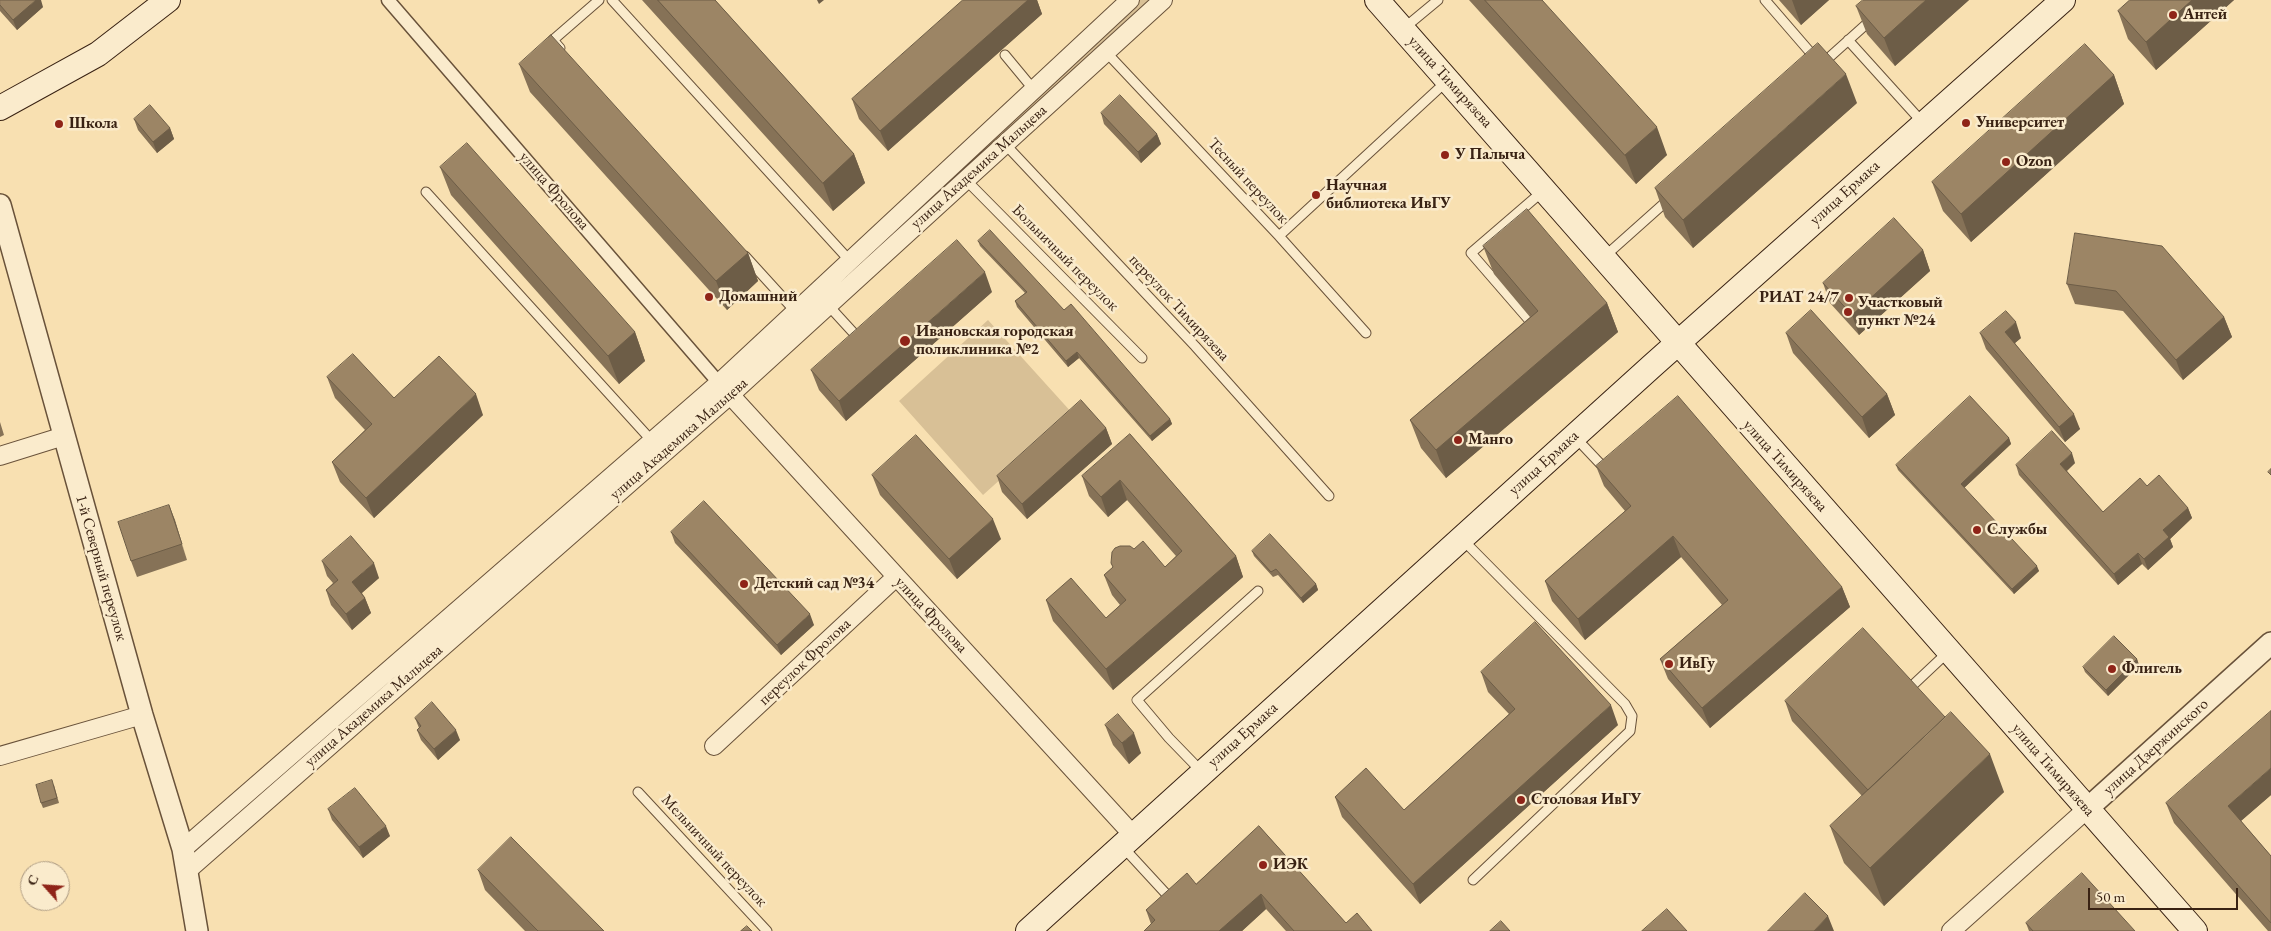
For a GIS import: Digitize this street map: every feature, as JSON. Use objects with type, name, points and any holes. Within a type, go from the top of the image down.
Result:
[{"type":"main road","points":[[0,108],[98,54],[168,0]]},
{"type":"main road","name":"улица Тимирязева","points":[[1377,0],[2195,931]]},
{"type":"main road","name":"улица Ермака","points":[[1028,931],[1677,343],[2063,0]]},
{"type":"street","name":"улица Фролова","points":[[388,0],[725,389],[896,577],[1127,840]]},
{"type":"street","points":[[183,850],[652,441],[725,389],[795,311],[1130,0]]},
{"type":"street","name":"улица Академика Мальцева","points":[[188,870],[725,389],[828,306],[1163,0]]},
{"type":"street","points":[[953,165],[966,180]]},
{"type":"street","name":"1-й Северный переулок","points":[[0,205],[142,715],[183,850],[200,928]]},
{"type":"street","points":[[0,456],[64,436]]},
{"type":"street","name":"переулок Фролова","points":[[714,746],[896,577]]},
{"type":"street","name":"улица Дзержинского","points":[[1952,931],[2271,643]]},
{"type":"street","points":[[0,756],[142,715]]},
{"type":"lane","points":[[566,55],[554,40],[599,0]]},
{"type":"lane","points":[[612,0],[850,261]]},
{"type":"lane","points":[[1403,29],[1438,0]]},
{"type":"lane","points":[[1765,0],[1821,64]]},
{"type":"lane","points":[[1814,71],[1880,11]]},
{"type":"lane","points":[[1848,40],[1923,124]]},
{"type":"lane","name":"Тесный переулок","points":[[1106,52],[1279,236],[1366,333]]},
{"type":"lane","points":[[1005,55],[1034,90]]},
{"type":"lane","points":[[1279,236],[1448,80]]},
{"type":"lane","name":"переулок Тимирязева","points":[[1005,144],[1195,346],[1329,496]]},
{"type":"lane","name":"Больничный переулок","points":[[966,180],[1142,358]]},
{"type":"lane","points":[[1530,335],[1537,329],[1471,253],[1545,189]]},
{"type":"lane","points":[[1604,257],[1680,190]]},
{"type":"lane","points":[[426,192],[652,441]]},
{"type":"lane","points":[[742,252],[795,311]]},
{"type":"lane","points":[[828,306],[862,342],[869,335]]},
{"type":"lane","points":[[1574,436],[1609,474]]},
{"type":"lane","points":[[1461,538],[1625,704],[1632,716],[1630,731],[1473,880]]},
{"type":"lane","points":[[1202,772],[1169,738],[1137,700],[1258,591]]},
{"type":"lane","points":[[1914,684],[1949,651]]},
{"type":"lane","name":"Мельничный переулок","points":[[638,792],[767,931]]},
{"type":"lane","points":[[1127,840],[1169,897]]},
{"type":"shaded area","points":[[1139,0],[1155,0],[965,173],[960,167]]},
{"type":"shaded area","points":[[988,320],[1073,414],[983,495],[899,401]]},
{"type":"building","points":[[0,0],[36,0],[13,20],[0,5]]},
{"type":"building","points":[[658,0],[715,0],[854,154],[823,183]]},
{"type":"building","points":[[963,0],[1028,0],[880,131],[852,99]]},
{"type":"building","points":[[1485,0],[1542,0],[1657,127],[1625,155]]},
{"type":"building","points":[[1863,0],[1926,0],[1884,38],[1856,6]]},
{"type":"building","points":[[2130,0],[2192,0],[2146,42],[2118,11]]},
{"type":"building","points":[[551,35],[748,253],[716,281],[519,64]]},
{"type":"building","points":[[1818,43],[1846,74],[1683,220],[1655,188]]},
{"type":"building","points":[[2085,44],[2114,75],[1961,214],[1932,182]]},
{"type":"building","points":[[1120,95],[1157,134],[1138,152],[1101,113]]},
{"type":"building","points":[[150,105],[170,128],[153,142],[134,119]]},
{"type":"building","points":[[467,143],[635,332],[608,356],[440,167]]},
{"type":"building","points":[[1527,209],[1607,303],[1436,450],[1410,420],[1538,311],[1483,246]]},
{"type":"building","points":[[1894,218],[1923,250],[1852,315],[1823,283]]},
{"type":"building","points":[[990,230],[1064,310],[1071,304],[1170,419],[1150,436],[1077,352],[1066,361],[1015,301],[1027,292],[978,241]]},
{"type":"building","points":[[2075,233],[2162,246],[2224,317],[2176,360],[2116,291],[2067,284]]},
{"type":"building","points":[[957,240],[985,272],[839,401],[811,370]]},
{"type":"building","points":[[1811,310],[1887,394],[1862,417],[1786,333]]},
{"type":"building","points":[[2006,311],[2016,322],[2005,332],[2074,414],[2059,427],[1980,333]]},
{"type":"building","points":[[353,354],[394,398],[439,356],[476,394],[366,498],[332,462],[372,424],[327,377]]},
{"type":"building","name":"ИвГу","points":[[1678,396],[1842,587],[1702,708],[1660,659],[1728,600],[1673,536],[1578,619],[1545,581],[1631,506],[1596,466]]},
{"type":"building","name":"Службы","points":[[1970,396],[2009,438],[1961,484],[2037,566],[2012,589],[1896,465]]},
{"type":"building","points":[[1081,400],[1106,428],[1022,504],[997,476]]},
{"type":"building","points":[[2052,431],[2072,453],[2060,464],[2103,512],[2140,478],[2147,486],[2159,475],[2188,508],[2163,530],[2169,537],[2144,559],[2138,553],[2114,574],[2016,465]]},
{"type":"building","points":[[1130,434],[1236,556],[1106,669],[1046,600],[1071,578],[1106,618],[1126,600],[1104,575],[1113,567],[1111,563],[1112,552],[1115,548],[1130,546],[1134,549],[1143,541],[1165,567],[1182,551],[1120,480],[1101,497],[1082,476]]},
{"type":"building","points":[[916,435],[993,519],[949,559],[872,475]]},
{"type":"building","name":"Детский сад №34","points":[[704,501],[810,614],[777,645],[671,532]]},
{"type":"building","points":[[169,505],[182,544],[131,561],[118,522]]},
{"type":"building","points":[[1270,534],[1316,584],[1301,598],[1276,569],[1271,572],[1252,551]]},
{"type":"building","points":[[351,536],[374,563],[352,582],[365,598],[346,614],[326,590],[338,580],[322,561]]},
{"type":"building","points":[[1535,622],[1611,705],[1413,884],[1335,797],[1366,768],[1404,810],[1515,709],[1481,672]]},
{"type":"building","points":[[1863,628],[1945,717],[1868,790],[1785,701]]},
{"type":"building","name":"Флигель","points":[[2114,636],[2137,659],[2106,690],[2083,667]]},
{"type":"building","points":[[432,702],[456,730],[434,749],[417,730],[421,726],[415,718]]},
{"type":"building","points":[[2271,711],[2271,768],[2228,806],[2271,856],[2271,923],[2166,803]]},
{"type":"building","points":[[1951,712],[1990,754],[1870,868],[1830,826]]},
{"type":"building","points":[[1118,714],[1134,733],[1122,743],[1105,725]]},
{"type":"building","points":[[52,780],[57,798],[41,803],[36,785]]},
{"type":"building","points":[[355,788],[386,826],[359,847],[328,809]]},
{"type":"building","name":"ИЭК","points":[[1259,826],[1346,923],[1357,913],[1372,931],[1294,931],[1261,894],[1219,931],[1144,931],[1155,920],[1146,910],[1187,873],[1196,884]]},
{"type":"building","points":[[511,837],[604,931],[538,931],[478,870]]},
{"type":"building","points":[[2082,873],[2135,931],[2033,931],[2026,923]]},
{"type":"building","points":[[1805,893],[1828,916],[1814,931],[1768,931]]},
{"type":"building","points":[[1667,909],[1687,931],[1642,931]]},
{"type":"building","points":[[1501,921],[1510,931],[1490,931]]},
{"type":"building","points":[[747,926],[752,931],[741,931]]},
{"type":"place","name":"Антей","points":[[2173,15]]},
{"type":"place","name":"Университет","points":[[1966,123]]},
{"type":"place","name":"Школа","points":[[59,124]]},
{"type":"place","name":"У Палыча","points":[[1445,155]]},
{"type":"place","name":"Ozon","points":[[2006,162]]},
{"type":"place","name":"Научная библиотека ИвГУ","points":[[1316,195]]},
{"type":"place","name":"Домашний","points":[[709,297]]},
{"type":"place","name":"РИАТ 24/7","points":[[1849,298]]},
{"type":"place","name":"Участковый пункт №24","points":[[1848,312]]},
{"type":"place","name":"Ивановская городская поликлиника №2","points":[[905,341]]},
{"type":"place","name":"Манго","points":[[1458,440]]},
{"type":"place","name":"Службы","points":[[1977,530]]},
{"type":"place","name":"Детский сад №34","points":[[744,584]]},
{"type":"place","name":"ИвГу","points":[[1669,664]]},
{"type":"place","name":"Флигель","points":[[2112,669]]},
{"type":"place","name":"Столовая ИвГУ","points":[[1521,800]]},
{"type":"place","name":"ИЭК","points":[[1263,865]]}]
